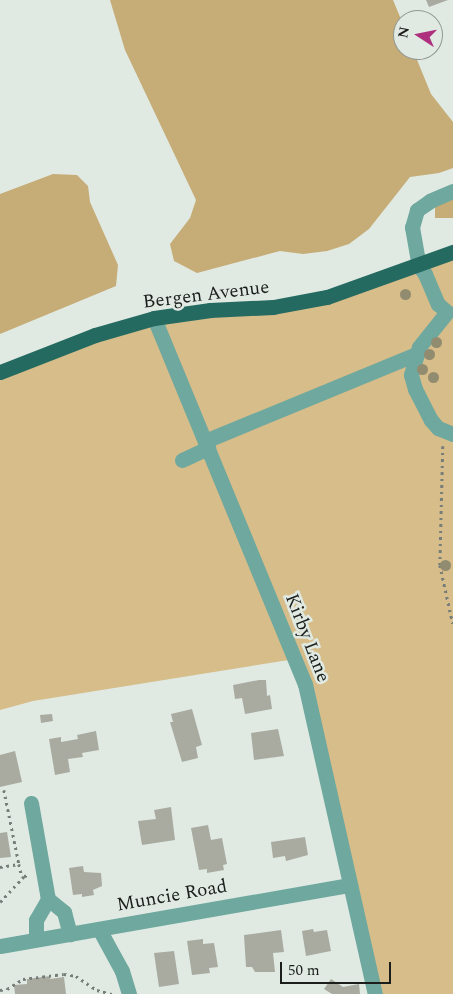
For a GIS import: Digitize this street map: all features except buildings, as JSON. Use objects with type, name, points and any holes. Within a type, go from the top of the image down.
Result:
[{"type":"main road","name":"Bergen Avenue","points":[[0,372],[95,335],[154,318],[210,310],[273,307],[318,298],[419,266],[453,252]]},
{"type":"street","points":[[452,434],[438,428],[431,420],[415,389],[411,375],[419,347],[450,312],[438,304],[425,274],[419,266],[412,227],[417,210],[430,201],[453,191]]},
{"type":"street","name":"Kirby Lane","points":[[154,318],[305,684],[374,991]]},
{"type":"street","points":[[182,460],[206,444],[418,353]]},
{"type":"street","points":[[31,803],[48,899],[36,920],[36,939]]},
{"type":"street","name":"Muncie Road","points":[[0,946],[350,885]]},
{"type":"street","points":[[48,899],[64,912],[70,934]]},
{"type":"street","points":[[99,928],[122,971],[129,994]]},
{"type":"path","points":[[452,434],[442,448],[440,565],[453,624]]},
{"type":"path","points":[[4,790],[22,878]]},
{"type":"path","points":[[0,800],[6,798]]},
{"type":"path","points":[[0,867],[19,864]]},
{"type":"path","points":[[0,902],[22,878],[43,872]]},
{"type":"path","points":[[0,990],[23,979],[64,974],[76,976],[94,988],[112,994]]},
{"type":"path","points":[[94,988],[94,994]]},
{"type":"shaded area","points":[[110,0],[393,0],[397,10],[393,10],[393,60],[417,60],[431,94],[453,122],[453,168],[439,173],[410,177],[369,229],[349,244],[327,251],[303,254],[280,251],[197,273],[174,261],[170,244],[190,218],[196,200],[125,50]]},
{"type":"shaded area","points":[[53,174],[77,175],[88,186],[90,202],[118,265],[116,286],[0,334],[0,194]]},
{"type":"shaded area","points":[[453,199],[453,218],[435,218],[435,206]]},
{"type":"shaded area","points":[[453,252],[453,994],[375,994],[295,659],[33,701],[0,710],[0,372],[95,335],[273,307]]}]
